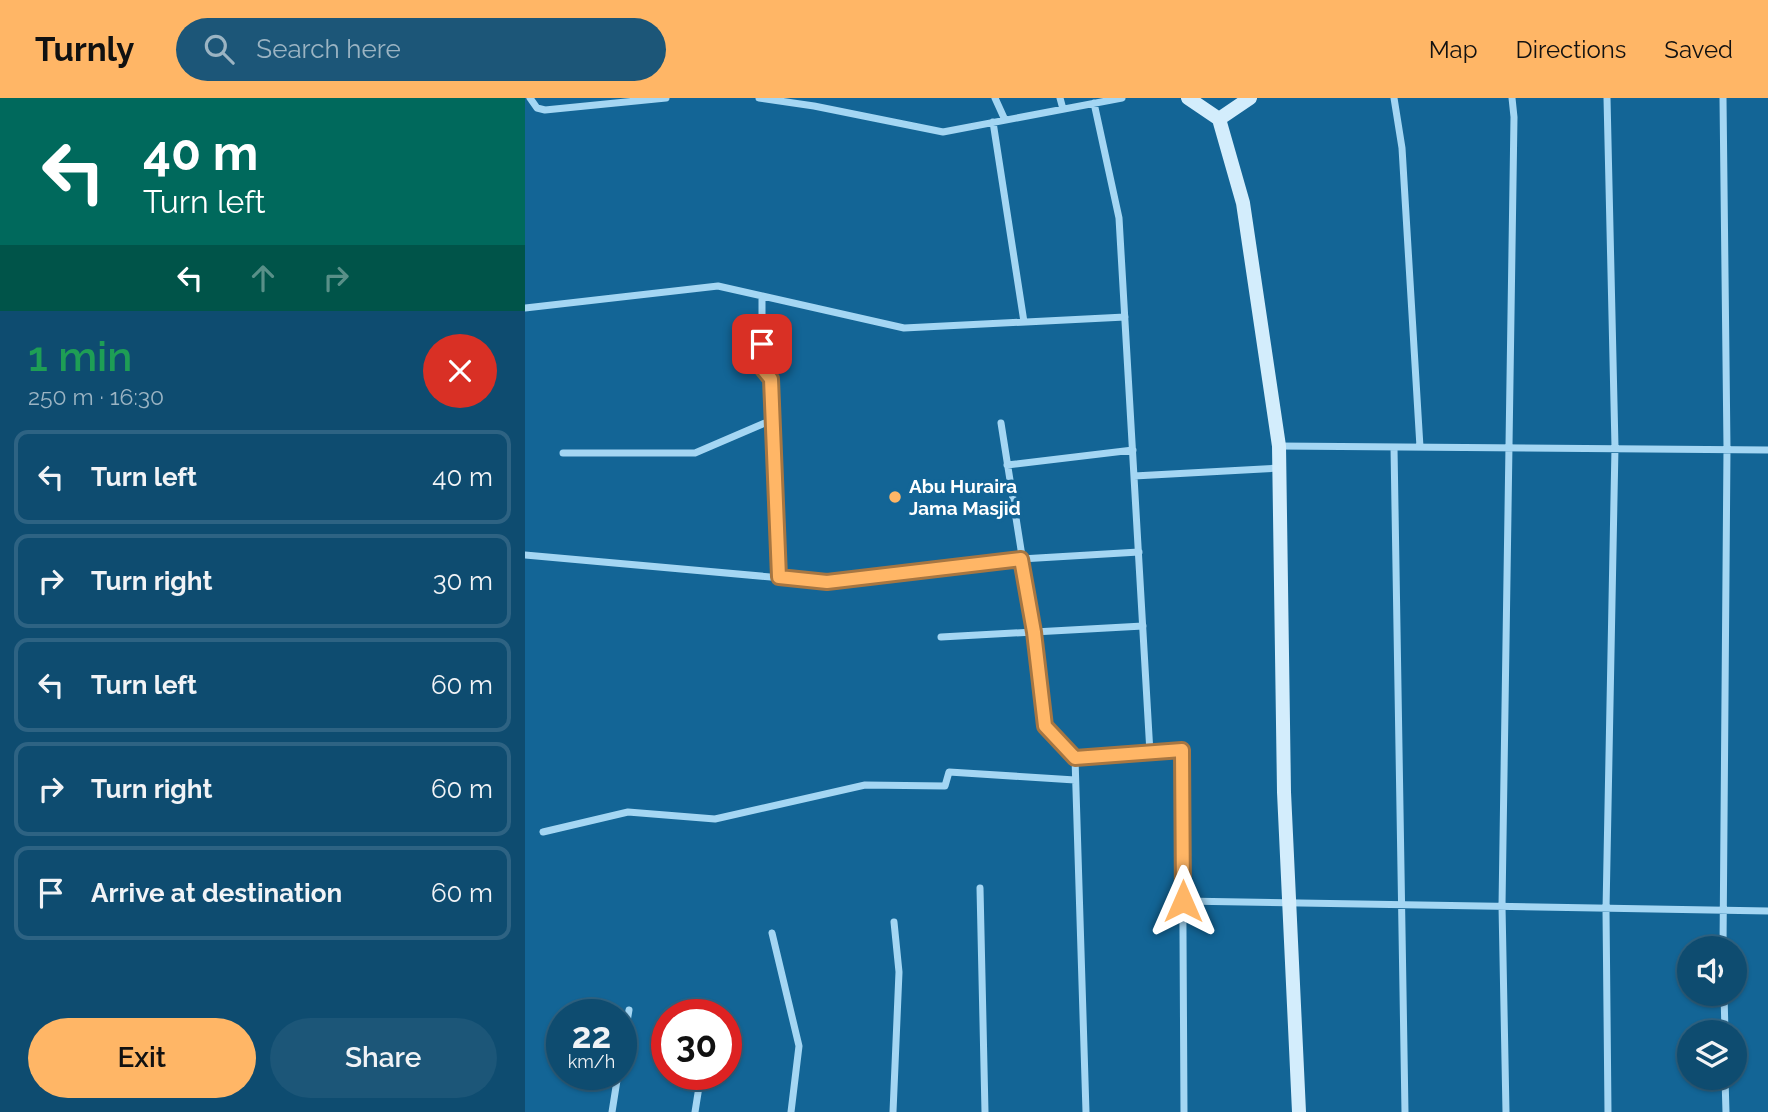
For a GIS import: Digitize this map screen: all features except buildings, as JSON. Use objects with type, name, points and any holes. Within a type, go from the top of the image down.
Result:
[{"type":"street","points":[[530,98],[537,108],[545,110],[666,98]]},
{"type":"street","points":[[759,98],[814,106],[943,132],[1122,98]]},
{"type":"street","points":[[995,98],[1005,120]]},
{"type":"street","points":[[1060,98],[1063,109]]},
{"type":"street","points":[[1188,98],[1219,119],[1243,204],[1279,446],[1288,901],[1299,1112]]},
{"type":"street","points":[[1219,119],[1250,98]]},
{"type":"street","points":[[1394,98],[1402,148],[1420,447]]},
{"type":"street","points":[[1506,1112],[1502,906],[1514,117],[1512,98]]},
{"type":"street","points":[[1607,98],[1615,447],[1606,910],[1608,1112]]},
{"type":"street","points":[[1723,98],[1727,449],[1723,936]]},
{"type":"street","points":[[1094,103],[1119,218],[1150,753]]},
{"type":"street","points":[[993,122],[1024,322]]},
{"type":"street","points":[[525,308],[718,286],[904,328],[1125,317]]},
{"type":"street","points":[[762,296],[762,368],[771,379],[779,577]]},
{"type":"street","points":[[563,453],[695,453],[772,420]]},
{"type":"street","points":[[1001,423],[1034,632],[1045,726],[1075,758],[1086,1112]]},
{"type":"street","points":[[1279,446],[1768,450]]},
{"type":"street","points":[[1394,447],[1405,1112]]},
{"type":"street","points":[[1007,465],[1133,450]]},
{"type":"street","points":[[1134,476],[1279,468]]},
{"type":"street","points":[[525,555],[827,582],[1021,559],[1139,551]]},
{"type":"street","points":[[941,637],[1143,626]]},
{"type":"street","points":[[1075,758],[1182,750],[1184,1112]]},
{"type":"street","points":[[543,832],[628,812],[715,818],[865,785],[945,786],[949,772],[1075,780]]},
{"type":"street","points":[[979,888],[985,1112]]},
{"type":"street","points":[[1183,901],[1288,901],[1402,907],[1768,911]]},
{"type":"street","points":[[893,1112],[899,972],[894,922]]},
{"type":"street","points":[[772,933],[799,1046],[791,1112]]},
{"type":"street","points":[[612,1112],[615,1090]]},
{"type":"street","points":[[695,1112],[698,1090]]},
{"type":"street","points":[[1725,1090],[1726,1112]]},
{"type":"place","name":"Abu Huraira Jama Masjid","points":[[895,497]]},
{"type":"route","points":[[762,344],[762,368],[771,379],[779,577],[827,582],[1021,559],[1034,632],[1045,726],[1075,758],[1182,750],[1183,901]]}]
